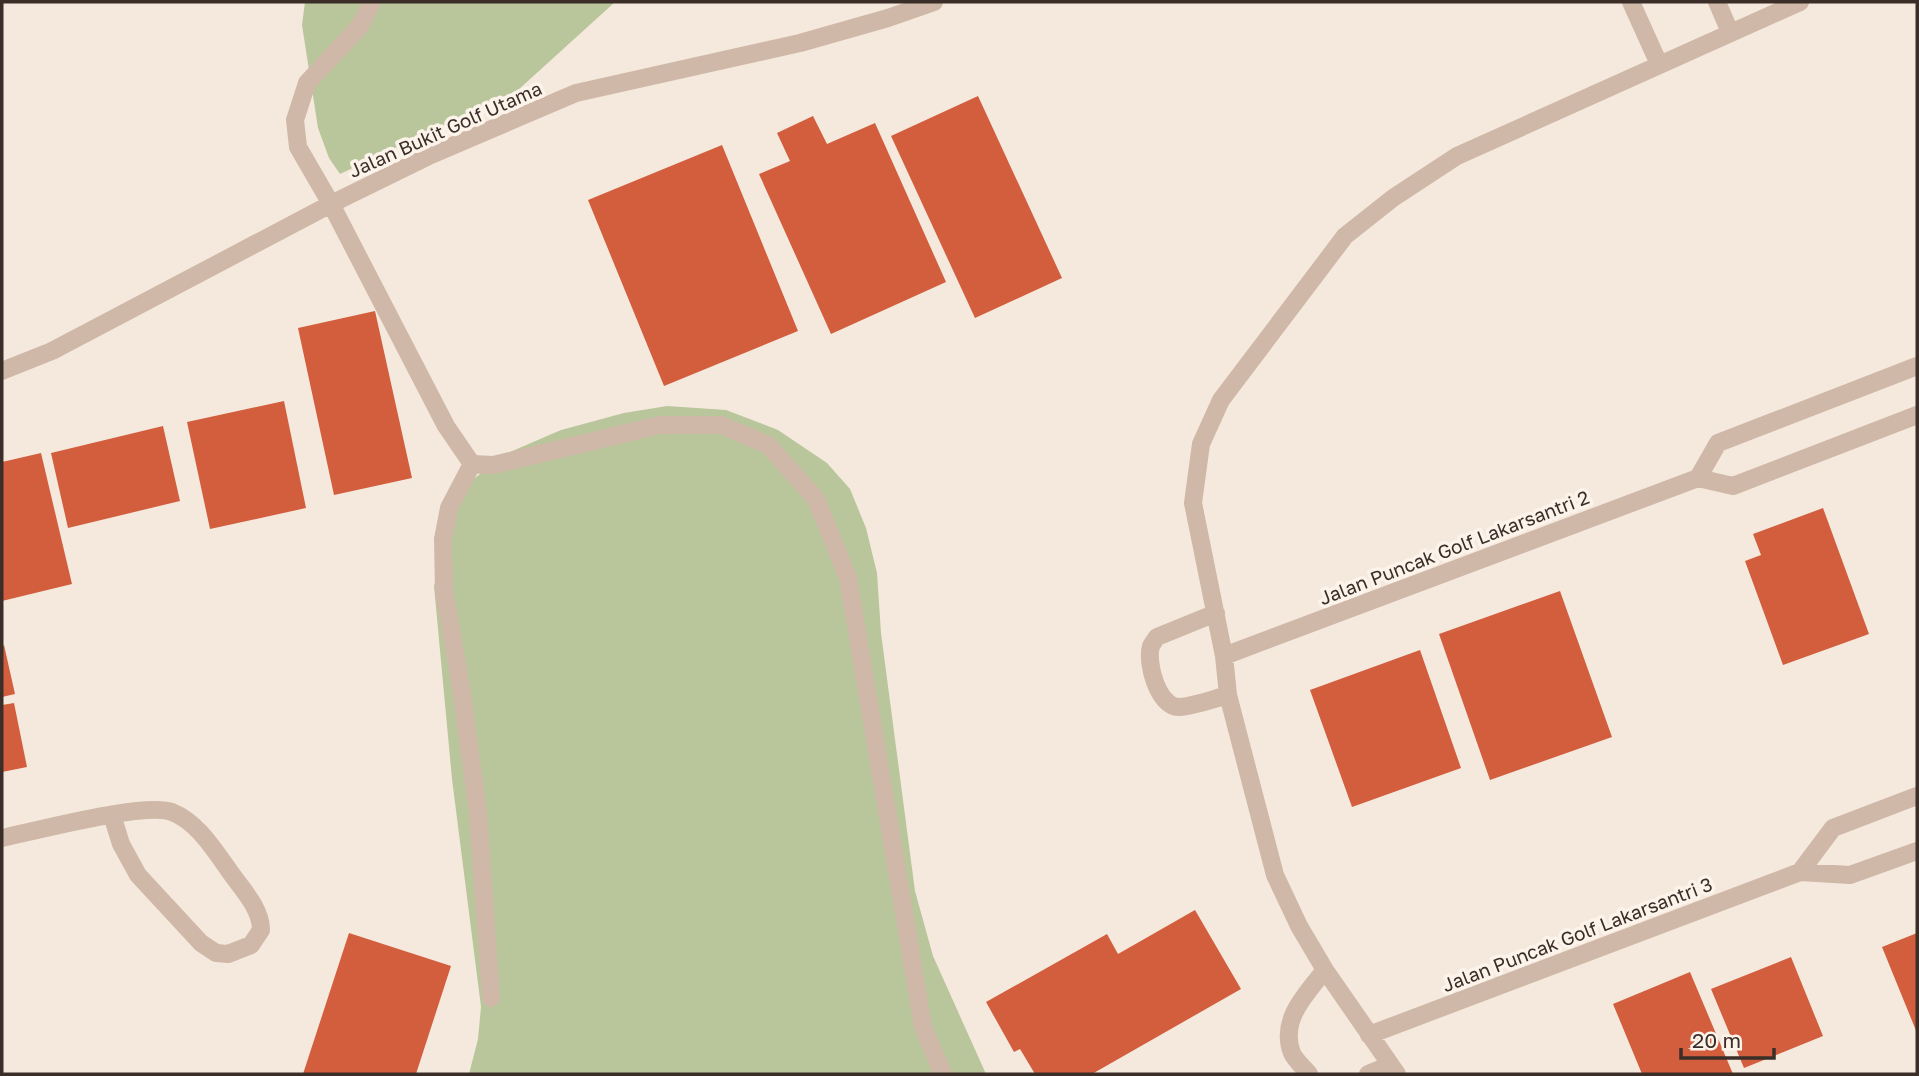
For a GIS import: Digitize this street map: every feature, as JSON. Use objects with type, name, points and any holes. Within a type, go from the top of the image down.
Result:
[{"type":"street","points":[[372,2],[360,26],[307,83],[295,120],[298,147],[331,204],[446,426],[472,464]]},
{"type":"street","name":"Jalan Bukit Golf Utama","points":[[2,372],[64,344],[331,204],[431,155],[576,93],[800,43],[934,2]]},
{"type":"street","points":[[1631,2],[1659,64]]},
{"type":"street","points":[[1717,2],[1730,32]]},
{"type":"street","points":[[1368,1074],[1393,1070],[1325,970],[1299,926],[1275,875],[1228,695],[1224,656],[1193,503],[1201,444],[1221,400],[1345,236],[1394,198],[1457,156],[1800,2]]},
{"type":"street","points":[[1917,366],[1718,443],[1698,478],[1733,486],[1917,415]]},
{"type":"street","points":[[472,464],[493,465],[660,425],[721,425],[768,445],[816,499],[848,578],[923,1027],[943,1074]]},
{"type":"street","points":[[472,464],[449,508],[443,539],[444,591],[461,687],[478,813],[491,998]]},
{"type":"street","name":"Jalan Puncak Golf Lakarsantri 2","points":[[1224,656],[1698,478]]},
{"type":"street","points":[[1216,613],[1157,637],[1151,646],[1150,660],[1154,681],[1166,702],[1177,707],[1228,695]]},
{"type":"street","points":[[1800,872],[1833,828],[1917,796]]},
{"type":"street","points":[[2,838],[111,815],[152,810],[169,811],[185,819],[211,844],[258,912],[261,930],[251,946],[228,954],[216,953],[201,943],[138,875],[121,844],[111,815]]},
{"type":"street","name":"Jalan Puncak Golf Lakarsantri 3","points":[[1368,1035],[1800,872],[1850,875],[1917,851]]},
{"type":"street","points":[[1309,1074],[1292,1054],[1288,1032],[1296,1007],[1325,970]]},
{"type":"green space","points":[[305,2],[615,2],[518,90],[340,174],[329,158],[318,128],[302,25]]},
{"type":"green space","points":[[667,406],[726,410],[778,430],[827,463],[850,489],[866,528],[877,573],[881,633],[915,891],[933,956],[986,1074],[469,1074],[478,1039],[481,1007],[452,779],[434,586],[449,527],[472,480],[510,452],[561,430],[624,413]]},
{"type":"building","points":[[978,96],[1062,278],[975,318],[891,136]]},
{"type":"building","points":[[813,116],[827,144],[875,123],[946,282],[831,334],[759,174],[790,161],[777,133]]},
{"type":"building","points":[[722,145],[798,331],[664,386],[588,200]]},
{"type":"building","points":[[375,311],[412,478],[334,495],[298,328]]},
{"type":"building","points":[[284,401],[306,508],[210,529],[187,422]]},
{"type":"building","points":[[163,426],[180,501],[68,528],[51,453]]},
{"type":"building","points":[[41,453],[72,584],[2,601],[2,462]]},
{"type":"building","points":[[1823,508],[1869,634],[1783,665],[1745,561],[1761,555],[1753,534]]},
{"type":"building","points":[[1560,591],[1612,737],[1490,780],[1439,634]]},
{"type":"building","points":[[4,645],[15,694],[2,697],[2,646]]},
{"type":"building","points":[[1420,650],[1461,768],[1352,807],[1310,690]]},
{"type":"building","points":[[14,703],[27,767],[2,772],[2,705]]},
{"type":"building","points":[[1195,910],[1241,989],[1092,1074],[1035,1074],[1020,1049],[1014,1052],[986,1002],[1107,934],[1118,954]]},
{"type":"building","points":[[349,933],[451,966],[416,1074],[303,1074]]},
{"type":"building","points":[[1917,933],[1917,1033],[1882,947]]},
{"type":"building","points":[[1791,957],[1823,1036],[1744,1068],[1711,989]]},
{"type":"building","points":[[1690,972],[1733,1074],[1642,1074],[1613,1004]]}]
